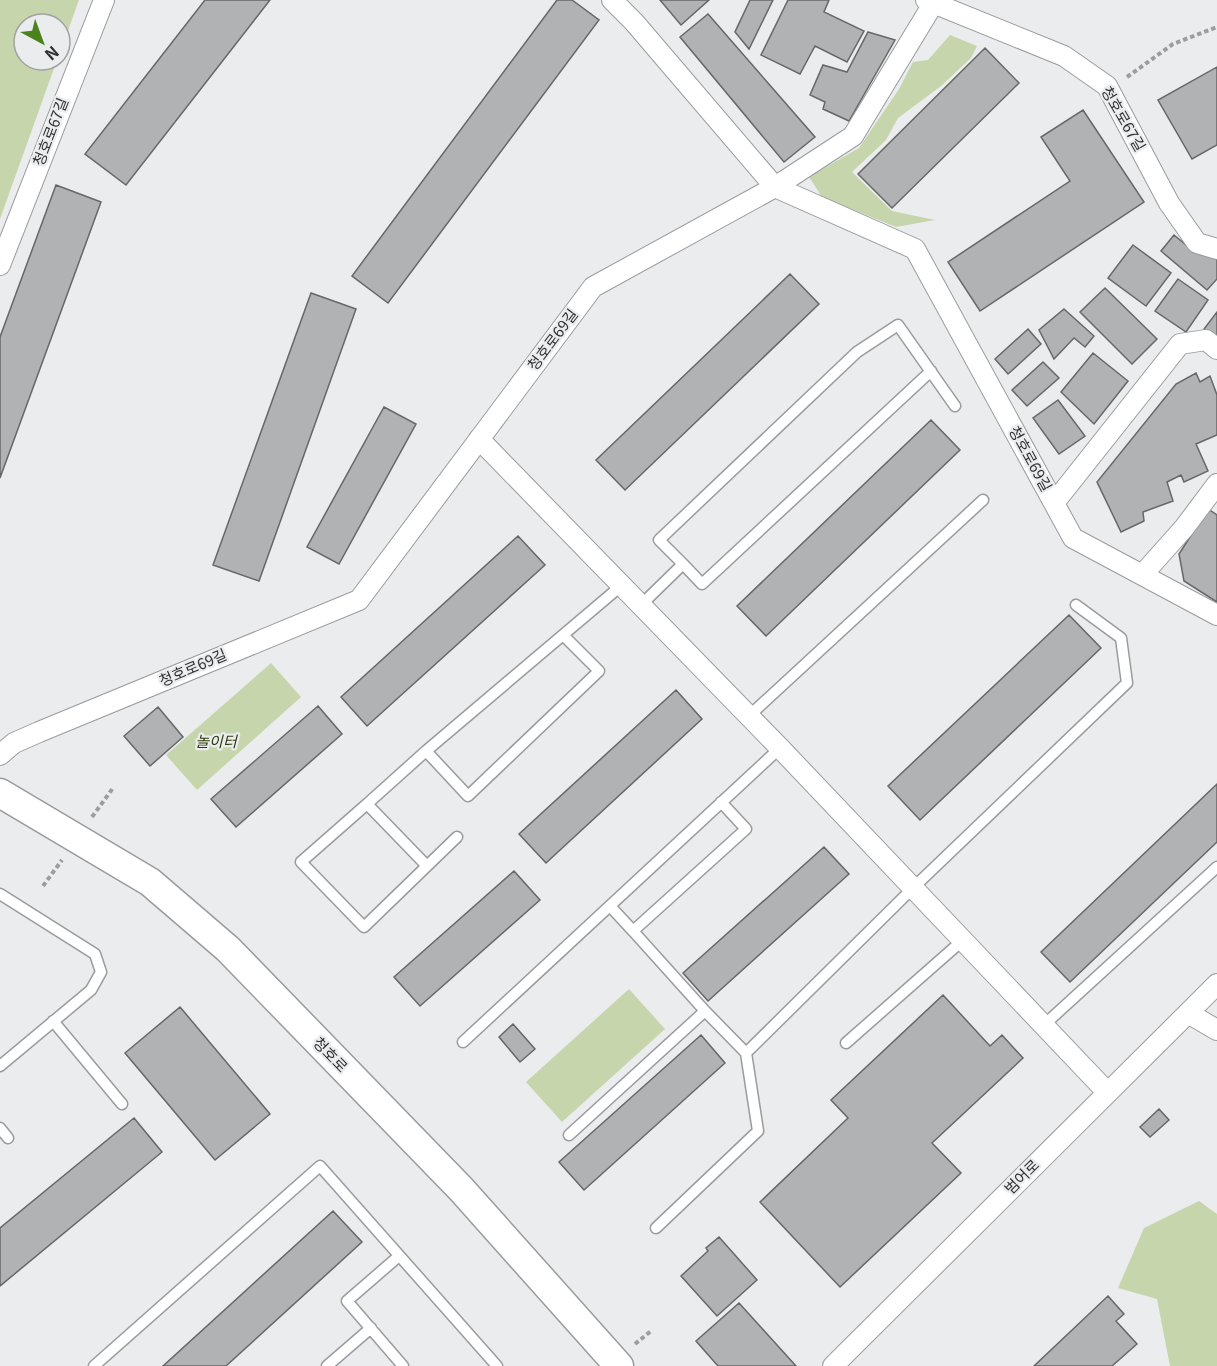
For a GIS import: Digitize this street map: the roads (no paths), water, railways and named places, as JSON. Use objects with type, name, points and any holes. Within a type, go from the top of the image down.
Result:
[{"type":"main road","name":"청호로","points":[[0,793],[150,882],[228,949],[461,1190],[619,1366]]},
{"type":"street","name":"청호로67길","points":[[0,265],[104,0]]},
{"type":"street","points":[[612,0],[634,22],[776,187],[853,136],[929,2]]},
{"type":"street","name":"청호로67길","points":[[929,2],[1064,56],[1107,86],[1169,203],[1197,243],[1217,249]]},
{"type":"street","name":"청호로69길","points":[[0,755],[14,743],[39,732],[359,600],[593,287],[776,187],[915,249],[1073,538],[1217,615]]},
{"type":"street","name":"청호로69길","points":[[1054,503],[1180,344],[1206,340],[1217,349]]},
{"type":"street","points":[[479,439],[780,748],[1107,1092]]},
{"type":"street","points":[[1143,574],[1184,528],[1217,484]]},
{"type":"street","name":"범어로","points":[[833,1366],[1217,984]]},
{"type":"street","points":[[1188,1013],[1217,1030]]},
{"type":"lane","points":[[931,371],[702,584],[659,540],[857,352],[898,324],[931,371],[955,406]]},
{"type":"lane","points":[[749,717],[983,500]]},
{"type":"lane","points":[[641,605],[683,564]]},
{"type":"lane","points":[[457,837],[364,927],[301,862],[426,751],[622,585]]},
{"type":"lane","points":[[746,1053],[913,888],[1127,683],[1121,638],[1076,605]]},
{"type":"lane","points":[[426,751],[468,796],[599,671],[563,635]]},
{"type":"lane","points":[[463,1042],[780,748]]},
{"type":"lane","points":[[633,931],[746,829],[722,802]]},
{"type":"lane","points":[[367,804],[427,866]]},
{"type":"lane","points":[[1044,1025],[1217,867]]},
{"type":"lane","points":[[0,894],[95,954],[101,972],[91,990],[0,1066]]},
{"type":"lane","points":[[610,906],[746,1053],[758,1131],[656,1228]]},
{"type":"lane","points":[[846,1043],[963,940]]},
{"type":"lane","points":[[569,1135],[705,1011]]},
{"type":"lane","points":[[53,1021],[122,1104]]},
{"type":"lane","points":[[0,1128],[8,1138]]},
{"type":"lane","points":[[93,1366],[320,1166],[497,1366]]},
{"type":"lane","points":[[399,1256],[347,1301],[403,1366]]},
{"type":"lane","points":[[327,1366],[371,1328]]},
{"type":"park label","name":"놀이터","points":[[216,742]]}]
